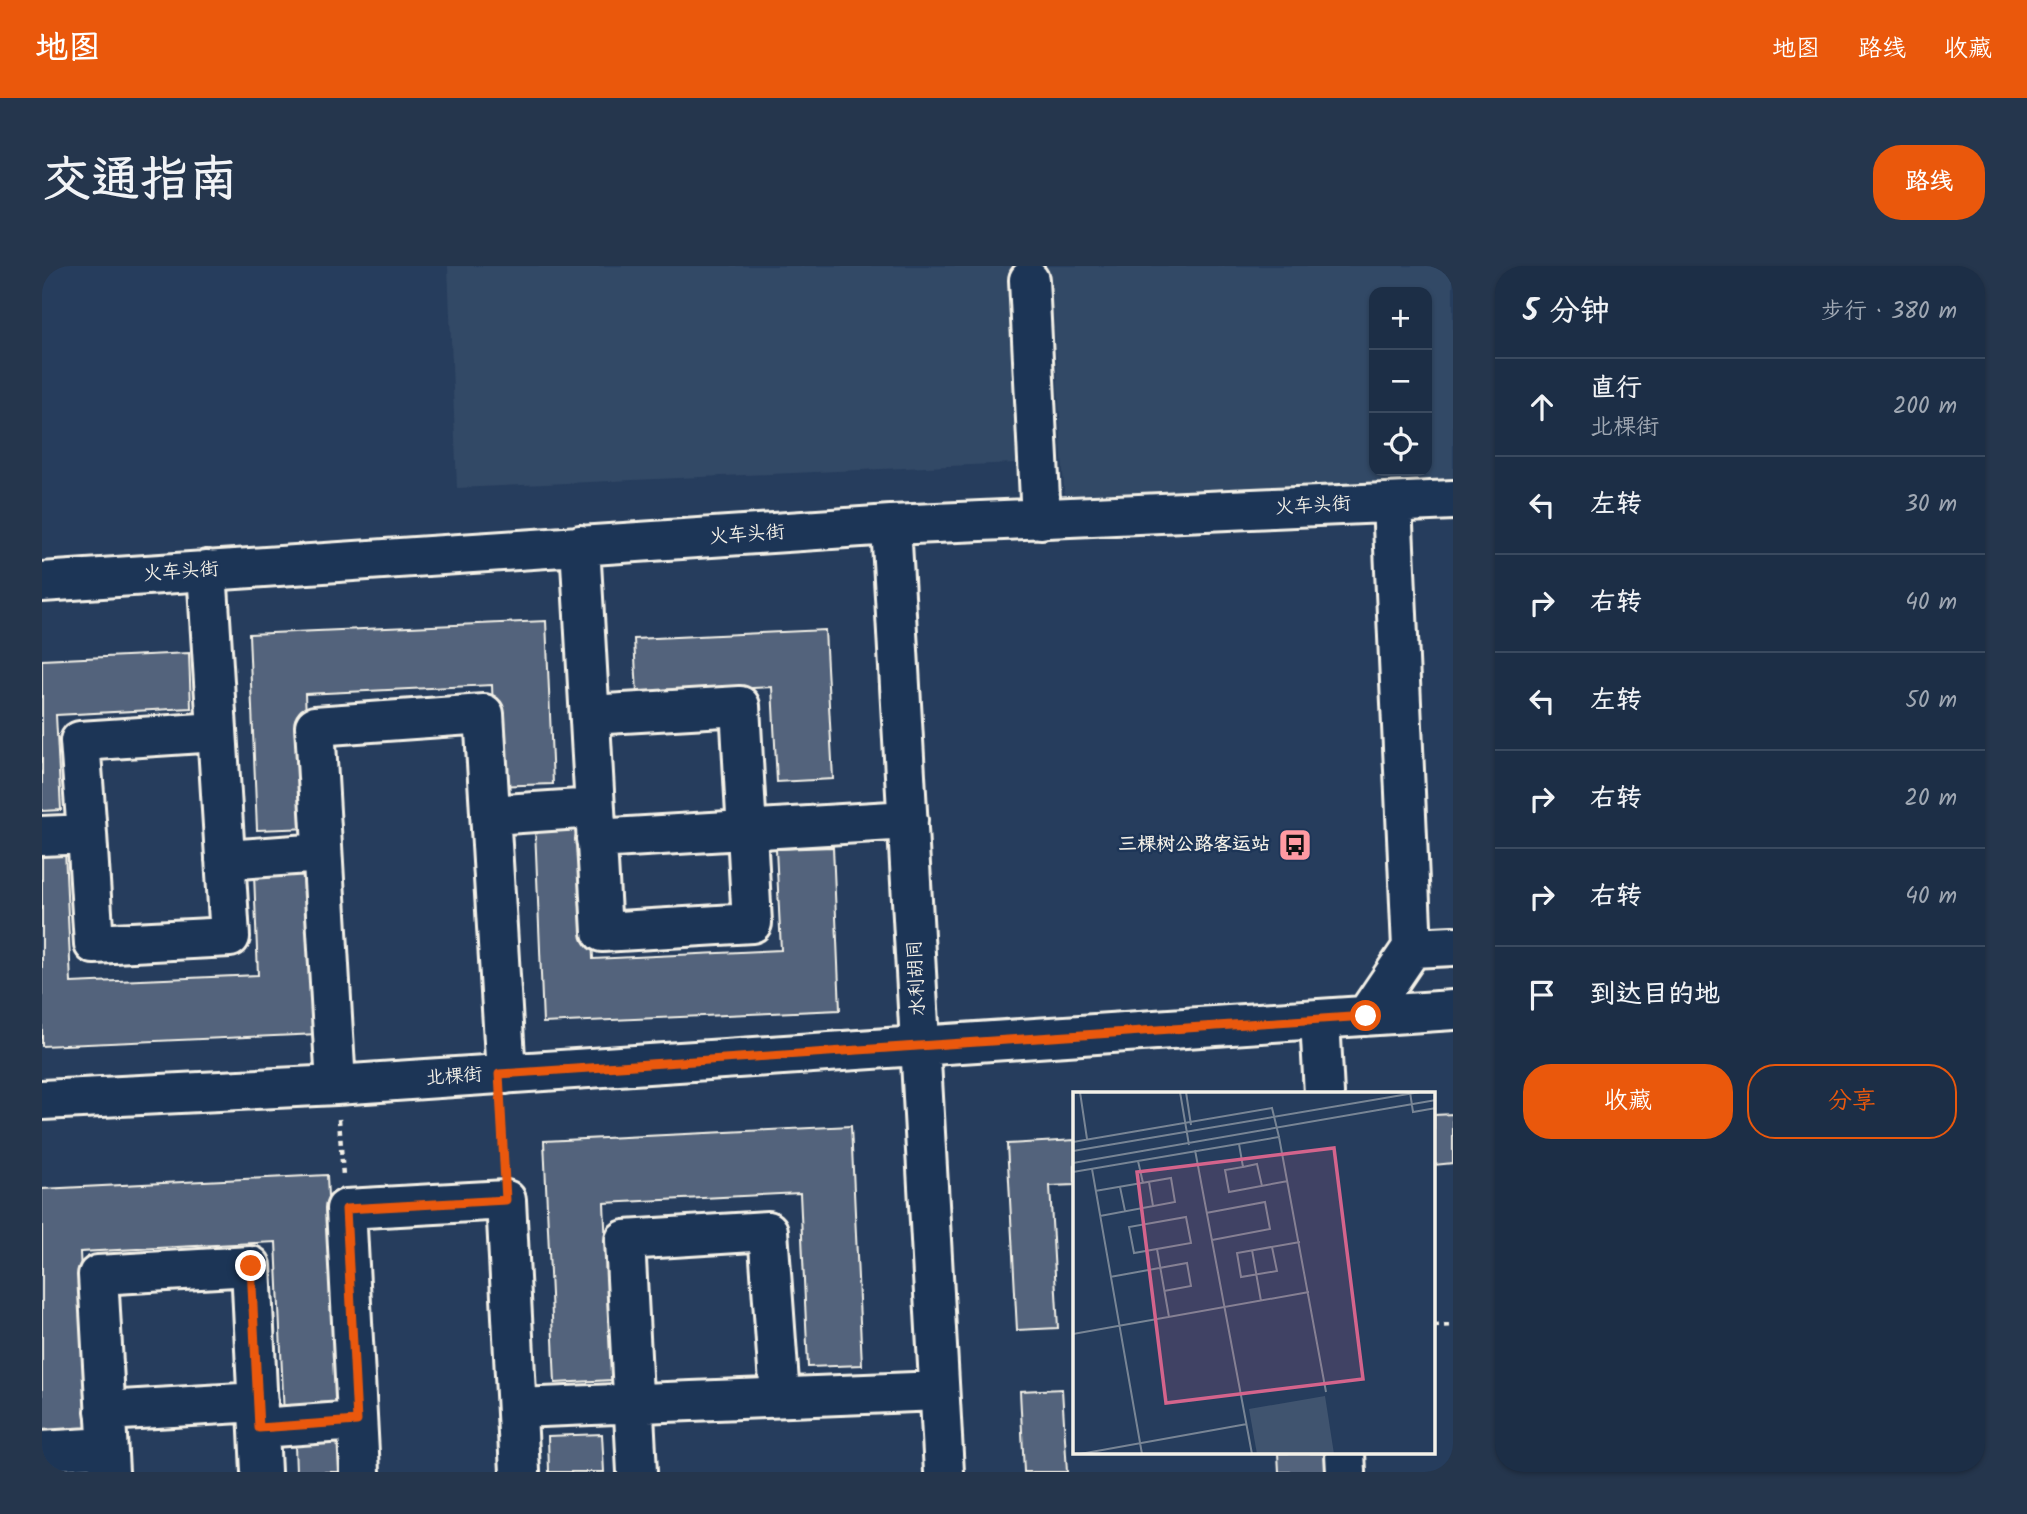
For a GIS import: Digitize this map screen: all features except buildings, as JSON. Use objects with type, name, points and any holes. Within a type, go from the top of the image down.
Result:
[{"type":"street","points":[[1029,280],[1041,519]]},
{"type":"street","name":"火车头街","points":[[42,582],[891,525],[1453,500]]},
{"type":"street","points":[[1366,1016],[1412,948],[1392,503]]},
{"type":"street","name":"水利胡同","points":[[891,525],[944,1472]]},
{"type":"street","points":[[580,545],[602,932],[752,923],[740,706],[590,715]]},
{"type":"street","points":[[207,569],[230,937],[94,944],[80,741],[217,732]]},
{"type":"street","points":[[336,1085],[315,726],[484,714],[503,1074]]},
{"type":"street","points":[[490,815],[747,831],[908,820]]},
{"type":"street","points":[[42,836],[87,834]]},
{"type":"street","points":[[225,860],[322,853]]},
{"type":"street","points":[[1412,948],[1453,946]]},
{"type":"street","name":"北棵街","points":[[42,1100],[336,1085],[1453,1010]]},
{"type":"street","points":[[1320,1019],[1324,1092]]},
{"type":"street","points":[[360,1472],[346,1209],[506,1200],[520,1472]]},
{"type":"street","points":[[637,1472],[625,1240],[768,1231],[780,1397]]},
{"type":"street","points":[[107,1443],[98,1275],[251,1266],[261,1472]]},
{"type":"street","points":[[517,1408],[939,1391]]},
{"type":"street","points":[[42,1451],[107,1443],[258,1415],[357,1421]]},
{"type":"street","points":[[1345,1454],[1346,1472]]},
{"type":"path","points":[[503,1074],[506,1200]]},
{"type":"path","points":[[336,1085],[346,1209]]},
{"type":"shaded area","points":[[448,266],[1453,266],[1453,490],[1065,507],[1053,300],[1059,461],[457,488]]},
{"type":"place","name":"三棵树公路客运站","points":[[1295,845]]},
{"type":"route","points":[[251,1266],[259,1428],[357,1421],[346,1209],[506,1200],[499,1074],[1366,1016]]}]
